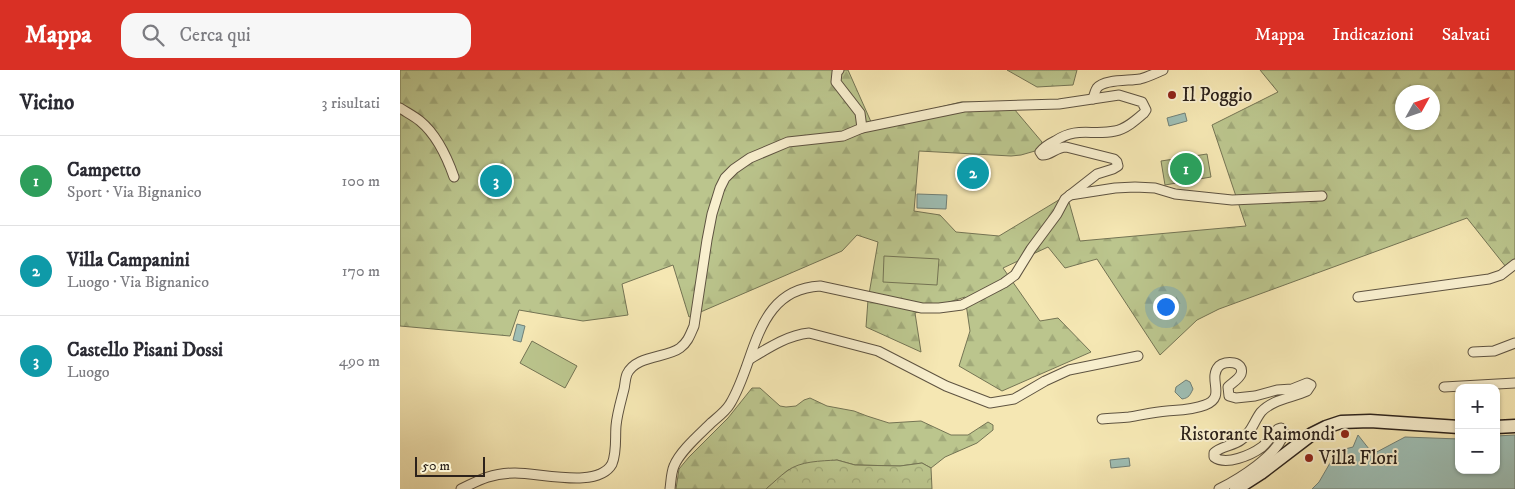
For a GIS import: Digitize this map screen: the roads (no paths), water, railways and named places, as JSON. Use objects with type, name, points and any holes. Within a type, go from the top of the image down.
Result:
[{"type":"main road","points":[[1236,489],[1312,434],[1340,422],[1370,421],[1455,427]]},
{"type":"main road","points":[[1500,427],[1515,426]]},
{"type":"street","points":[[839,70],[836,82],[860,113],[862,128]]},
{"type":"street","points":[[1093,99],[1098,87],[1109,81],[1143,78],[1163,70]]},
{"type":"street","points":[[462,489],[496,474],[517,472],[565,482],[589,483],[606,475],[612,463],[616,424],[627,373],[636,365],[651,357],[679,349],[688,340],[694,326],[712,214],[720,188],[725,178],[750,158],[788,142],[844,136],[862,128],[964,107],[1050,105],[1119,95],[1142,102],[1146,110],[1117,131],[1071,133],[1042,149],[1040,152],[1042,156],[1060,147],[1114,159],[1118,162],[1118,166],[1097,174],[1069,195],[1015,275],[977,298],[962,305],[952,307],[922,308],[820,286],[806,287],[781,300],[773,308],[765,321],[729,406],[677,460],[673,468],[670,489]]},
{"type":"street","points":[[400,108],[420,121],[437,140],[448,160],[454,177]]},
{"type":"street","points":[[1069,195],[1135,187],[1155,188],[1175,194],[1232,200],[1322,196]]},
{"type":"street","points":[[1358,297],[1489,279],[1501,275],[1515,264]]},
{"type":"street","points":[[750,360],[772,346],[799,334],[809,333],[878,351],[938,382],[990,403],[1014,399],[1069,370],[1138,356]]},
{"type":"street","points":[[1473,352],[1494,351],[1515,343]]},
{"type":"street","points":[[1102,419],[1183,410],[1206,405],[1213,400],[1216,394],[1215,374],[1219,366],[1224,363],[1234,362],[1242,369],[1239,378],[1228,387],[1229,396],[1236,398],[1297,388],[1307,383],[1311,385],[1307,392],[1268,405],[1256,418],[1247,436],[1236,444],[1218,449],[1214,453],[1214,458],[1219,461],[1236,460],[1261,448],[1278,429],[1282,428],[1284,432],[1280,443],[1250,471],[1219,489]]},
{"type":"street","points":[[1444,387],[1515,383]]},
{"type":"water","points":[[1185,113],[1187,121],[1169,126],[1167,118]]},
{"type":"water","points":[[917,194],[947,195],[946,209],[917,208]]},
{"type":"water","points":[[517,324],[525,326],[521,342],[513,340]]},
{"type":"water","points":[[1186,380],[1190,382],[1193,389],[1189,396],[1182,399],[1175,392],[1176,387]]},
{"type":"water","points":[[1358,435],[1373,454],[1405,437],[1455,439],[1455,474],[1500,474],[1500,436],[1515,435],[1515,489],[1312,489],[1319,482],[1337,451],[1353,447]]},
{"type":"water","points":[[1129,458],[1130,466],[1111,468],[1110,460]]},
{"type":"place","name":"Il Poggio","points":[[1172,95]]},
{"type":"place","name":"Campetto","points":[[1186,169]]},
{"type":"place","name":"Villa Campanini","points":[[973,173]]},
{"type":"place","name":"Castello Pisani Dossi","points":[[496,181]]},
{"type":"place","name":"Ristorante Raimondi","points":[[1345,434]]},
{"type":"place","name":"Villa Flori","points":[[1309,458]]}]
